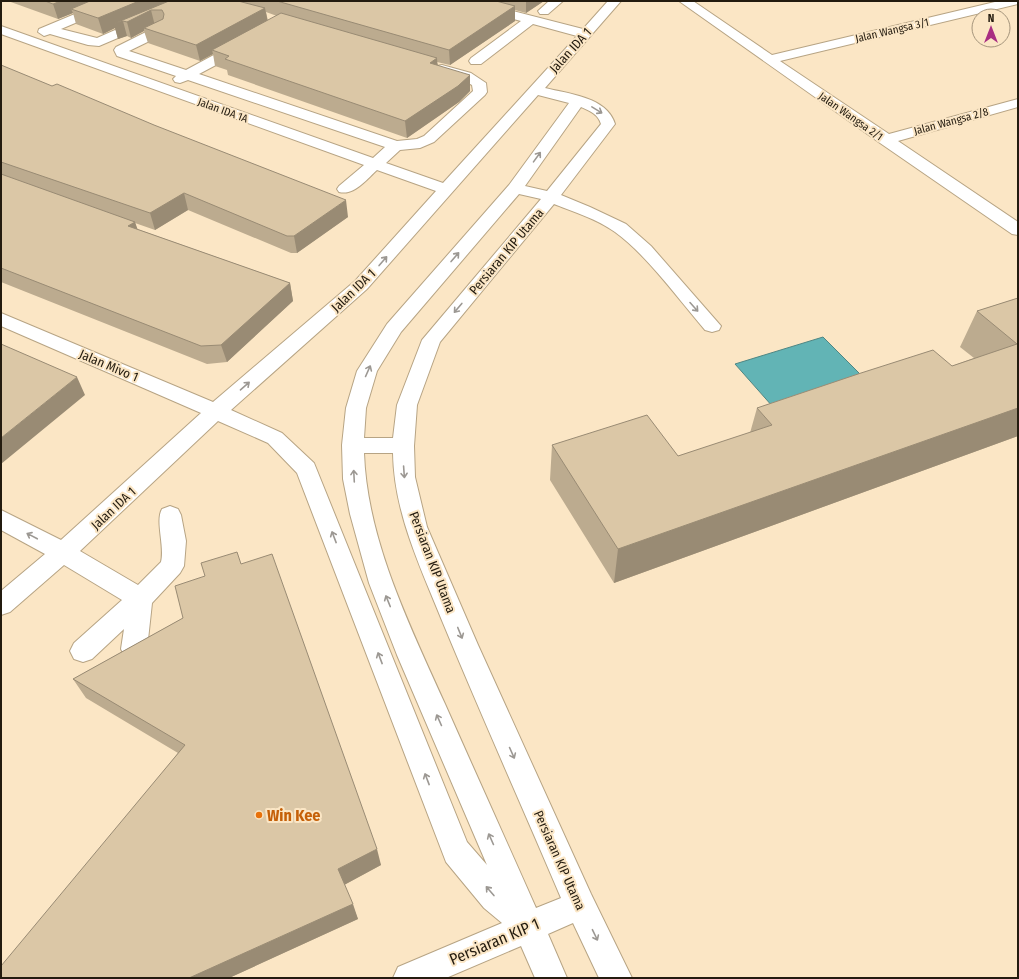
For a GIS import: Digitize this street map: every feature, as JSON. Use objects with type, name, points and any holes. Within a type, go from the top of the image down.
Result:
[{"type":"street","points":[[26,39],[116,1]]},
{"type":"street","points":[[49,30],[88,41],[99,42],[184,5],[188,1]]},
{"type":"street","points":[[460,1],[532,20],[590,29]]},
{"type":"street","points":[[504,1],[544,11],[590,29]]},
{"type":"street","points":[[544,11],[557,1]]},
{"type":"street","name":"Jalan IDA 1","points":[[1,605],[64,553],[216,411],[361,286],[534,90],[615,1]]},
{"type":"street","name":"Jalan Wangsa 2/1","points":[[685,1],[885,140],[1018,230]]},
{"type":"street","name":"Jalan Wangsa 3/1","points":[[770,59],[1014,1]]},
{"type":"street","points":[[476,61],[532,20]]},
{"type":"street","name":"Jalan IDA 1A","points":[[1,30],[445,190]]},
{"type":"street","points":[[161,30],[125,48],[122,50],[122,53],[396,146],[420,143],[429,139],[480,92],[479,83],[466,76],[428,65]]},
{"type":"street","points":[[163,88],[255,38]]},
{"type":"street","name":"Persiaran KIP Utama","points":[[534,90],[578,101],[597,109],[605,115],[608,124],[552,197],[431,340],[416,377],[408,405],[403,446],[404,477],[416,527],[465,645],[580,905],[616,978]]},
{"type":"street","points":[[551,978],[530,926],[410,655],[381,583],[361,514],[354,480],[353,445],[356,408],[367,371],[394,328],[515,188],[578,101]]},
{"type":"street","name":"Jalan Wangsa 2/8","points":[[885,140],[1018,103]]},
{"type":"street","points":[[265,125],[286,109]]},
{"type":"street","points":[[345,189],[396,146]]},
{"type":"street","points":[[515,188],[552,197],[584,210],[620,228],[645,250],[676,287],[712,326]]},
{"type":"street","name":"Jalan Mivo 1","points":[[1,319],[216,411],[275,438],[306,469],[456,852],[495,897],[530,926]]},
{"type":"street","points":[[353,445],[403,446]]},
{"type":"street","points":[[82,651],[140,599],[172,566],[174,560],[174,546],[170,516]]},
{"type":"street","points":[[1,519],[64,553],[140,599]]},
{"type":"street","points":[[134,649],[140,599]]},
{"type":"street","name":"Persiaran KIP 1","points":[[409,978],[580,905]]},
{"type":"water","points":[[823,337],[864,378],[773,407],[735,364]]},
{"type":"building","points":[[45,1],[61,1],[53,4]]},
{"type":"building","points":[[90,1],[139,1],[98,18],[71,9]]},
{"type":"building","points":[[169,1],[238,1],[265,8],[196,45],[144,28],[163,19],[164,14],[162,10],[151,10],[127,22],[123,21],[113,24]]},
{"type":"building","points":[[277,1],[496,1],[515,6],[449,50]]},
{"type":"building","points":[[281,13],[437,58],[430,63],[470,75],[458,86],[405,121],[225,59],[229,56],[212,50]]},
{"type":"building","points":[[1,65],[52,86],[57,84],[154,125],[346,200],[294,236],[287,236],[184,193],[150,213],[1,162]]},
{"type":"building","points":[[1,174],[135,222],[128,226],[290,283],[221,345],[201,346],[1,268]]},
{"type":"building","points":[[1018,298],[1018,408],[618,549],[552,445],[647,415],[678,456],[772,425],[757,408],[861,373],[933,350],[952,366],[1017,344],[977,311]]},
{"type":"building","points":[[1,344],[77,377],[1,438]]},
{"type":"building","name":"Win Kee","points":[[237,552],[241,564],[272,554],[377,849],[338,869],[353,904],[189,978],[1,978],[1,966],[185,745],[73,679],[183,618],[175,586],[205,576],[201,563]]},
{"type":"place","name":"Win Kee","points":[[259,815]]}]
